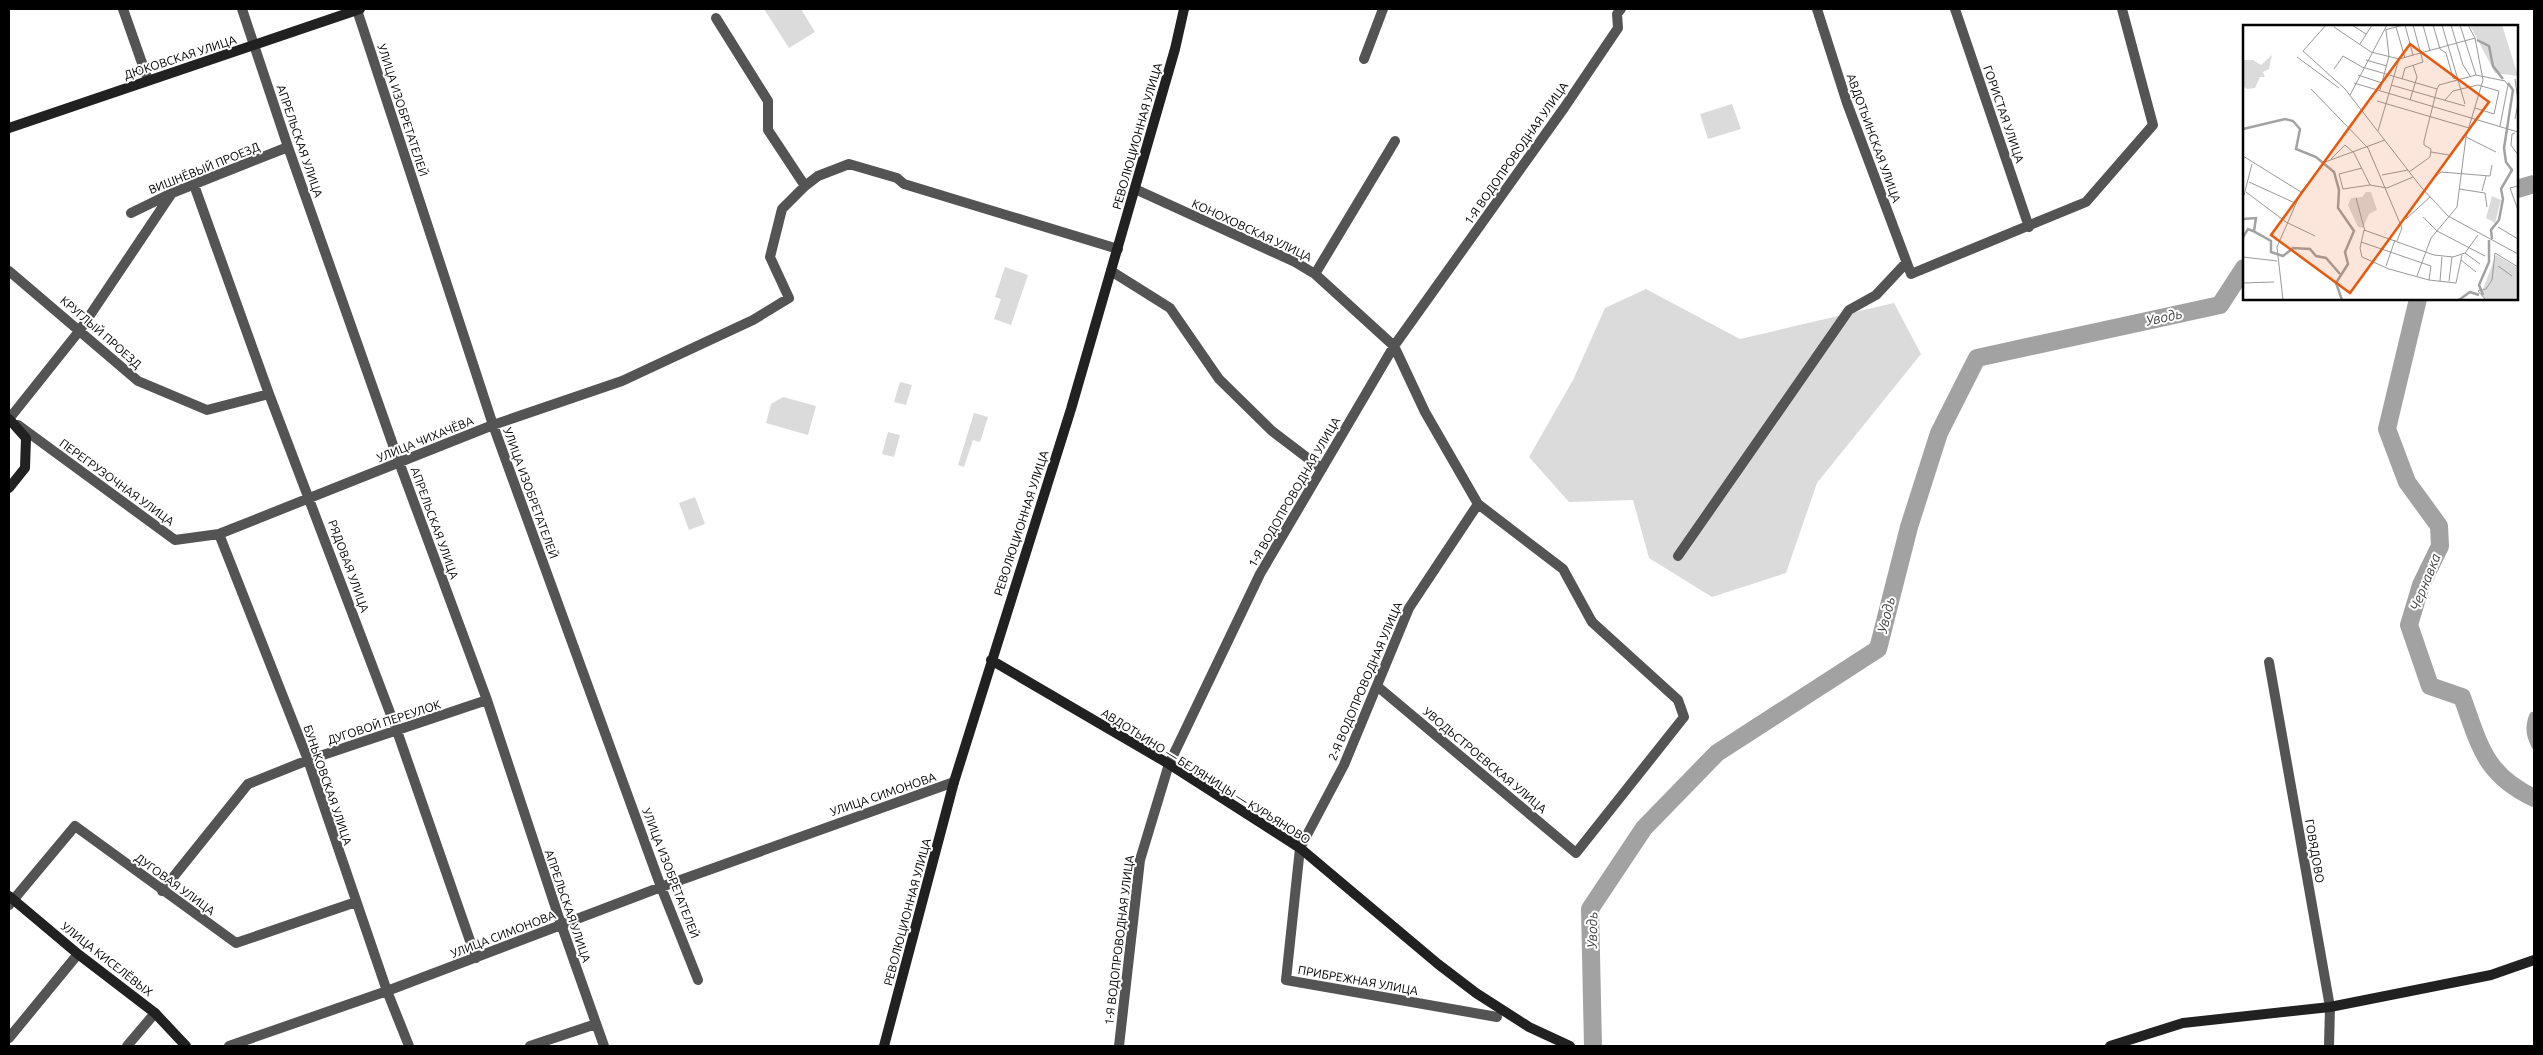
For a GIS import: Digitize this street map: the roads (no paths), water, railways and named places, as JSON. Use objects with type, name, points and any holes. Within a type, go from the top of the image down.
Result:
[{"type":"main road","name":"ДЮКОВСКАЯ УЛИЦА","points":[[9,128],[358,9]]},
{"type":"main road","name":"РЕВОЛЮЦИОННАЯ УЛИЦА","points":[[884,1046],[954,782],[1118,249],[1184,9]]},
{"type":"main road","points":[[9,419],[26,438],[25,468],[9,488]]},
{"type":"main road","name":"АВДОТЬИНО — БЕЛЯНИЦЫ — КУРЬЯНОВО","points":[[991,660],[1169,764],[1300,848],[1438,964],[1476,993],[1529,1027],[1570,1046]]},
{"type":"main road","name":"УЛИЦА КИСЕЛЁВЫХ","points":[[10,900],[155,1013],[186,1046]]},
{"type":"main road","points":[[2110,1046],[2183,1023],[2330,1007],[2490,975],[2534,960]]},
{"type":"street","points":[[123,9],[148,80]]},
{"type":"street","name":"АПРЕЛЬСКАЯ УЛИЦА","points":[[242,9],[288,147],[399,462],[487,700],[561,924],[604,1046]]},
{"type":"street","name":"УЛИЦА ИЗОБРЕТАТЕЛЕЙ","points":[[358,9],[493,425],[661,887],[698,980]]},
{"type":"street","points":[[1364,59],[1383,9]]},
{"type":"street","name":"1-Я ВОДОПРОВОДНАЯ УЛИЦА","points":[[1119,1046],[1140,860],[1169,764],[1260,574],[1394,346],[1564,108],[1618,28],[1617,14],[1621,9]]},
{"type":"street","name":"АВДОТЬИНСКАЯ УЛИЦА","points":[[1818,9],[1847,103],[1911,274],[2029,227]]},
{"type":"street","name":"ГОРИСТАЯ УЛИЦА","points":[[1955,9],[2029,227]]},
{"type":"street","points":[[2029,227],[2086,202],[2153,125],[2122,9]]},
{"type":"street","points":[[716,18],[768,101],[768,130],[805,186],[818,176],[849,164],[897,178],[904,184],[1118,249]]},
{"type":"street","points":[[1316,274],[1396,141]]},
{"type":"street","name":"ВИШНЁВЫЙ ПРОЕЗД","points":[[131,213],[172,193],[288,147]]},
{"type":"street","name":"РЯДОВАЯ УЛИЦА","points":[[194,185],[269,394],[311,499],[397,732],[476,958]]},
{"type":"street","name":"УЛИЦА ЧИХАЧЁВА","points":[[219,534],[493,425],[642,373],[753,320],[789,298],[770,257],[782,210],[805,186]]},
{"type":"street","name":"КОНОХОВСКАЯ УЛИЦА","points":[[1135,189],[1295,262],[1316,274],[1394,346]]},
{"type":"street","points":[[9,419],[80,330],[172,193]]},
{"type":"street","points":[[1678,556],[1849,310],[1876,295],[1906,263]]},
{"type":"street","name":"КРУГЛЫЙ ПРОЕЗД","points":[[9,271],[138,381],[206,410],[269,394]]},
{"type":"street","points":[[1111,271],[1170,308],[1219,379],[1272,431],[1322,469]]},
{"type":"street","points":[[1394,346],[1425,412],[1478,504]]},
{"type":"street","name":"ПЕРЕГРУЗОЧНАЯ УЛИЦА","points":[[9,419],[175,540],[219,534]]},
{"type":"street","name":"2-Я ВОДОПРОВОДНАЯ УЛИЦА","points":[[1300,848],[1344,765],[1409,608],[1478,504]]},
{"type":"street","name":"УВОДЬСТРОЕВСКАЯ УЛИЦА","points":[[1377,686],[1576,853],[1684,717],[1678,700],[1592,622],[1563,569],[1478,504]]},
{"type":"street","name":"БУНЬКОВСКАЯ УЛИЦА","points":[[219,534],[308,760],[386,992],[409,1046]]},
{"type":"street","name":"ГОВЯДОВО","points":[[2269,662],[2330,1007],[2329,1046]]},
{"type":"street","name":"ДУГОВОЙ ПЕРЕУЛОК","points":[[162,890],[248,784],[308,760],[397,732],[487,700]]},
{"type":"street","name":"УЛИЦА СИМОНОВА","points":[[229,1046],[386,992],[661,887],[954,782]]},
{"type":"street","name":"ДУГОВАЯ УЛИЦА","points":[[10,900],[75,826],[236,943],[356,902]]},
{"type":"street","name":"ПРИБРЕЖНАЯ УЛИЦА","points":[[1300,848],[1286,980],[1497,1017]]},
{"type":"street","points":[[9,1038],[78,954]]},
{"type":"street","points":[[127,1046],[155,1013]]},
{"type":"street","points":[[530,1046],[596,1024]]},
{"type":"waterway","name":"Уводь","points":[[2518,189],[2534,184]]},
{"type":"waterway","name":"Уводь","points":[[1593,1046],[1590,909],[1644,828],[1717,753],[1878,649],[1909,527],[1939,433],[1977,358],[2220,305],[2243,270]]},
{"type":"waterway","name":"Чернавка","points":[[2418,300],[2387,429],[2407,482],[2439,526],[2440,546],[2421,585],[2409,625],[2430,686],[2462,697],[2486,757],[2504,779],[2534,798]]}]
